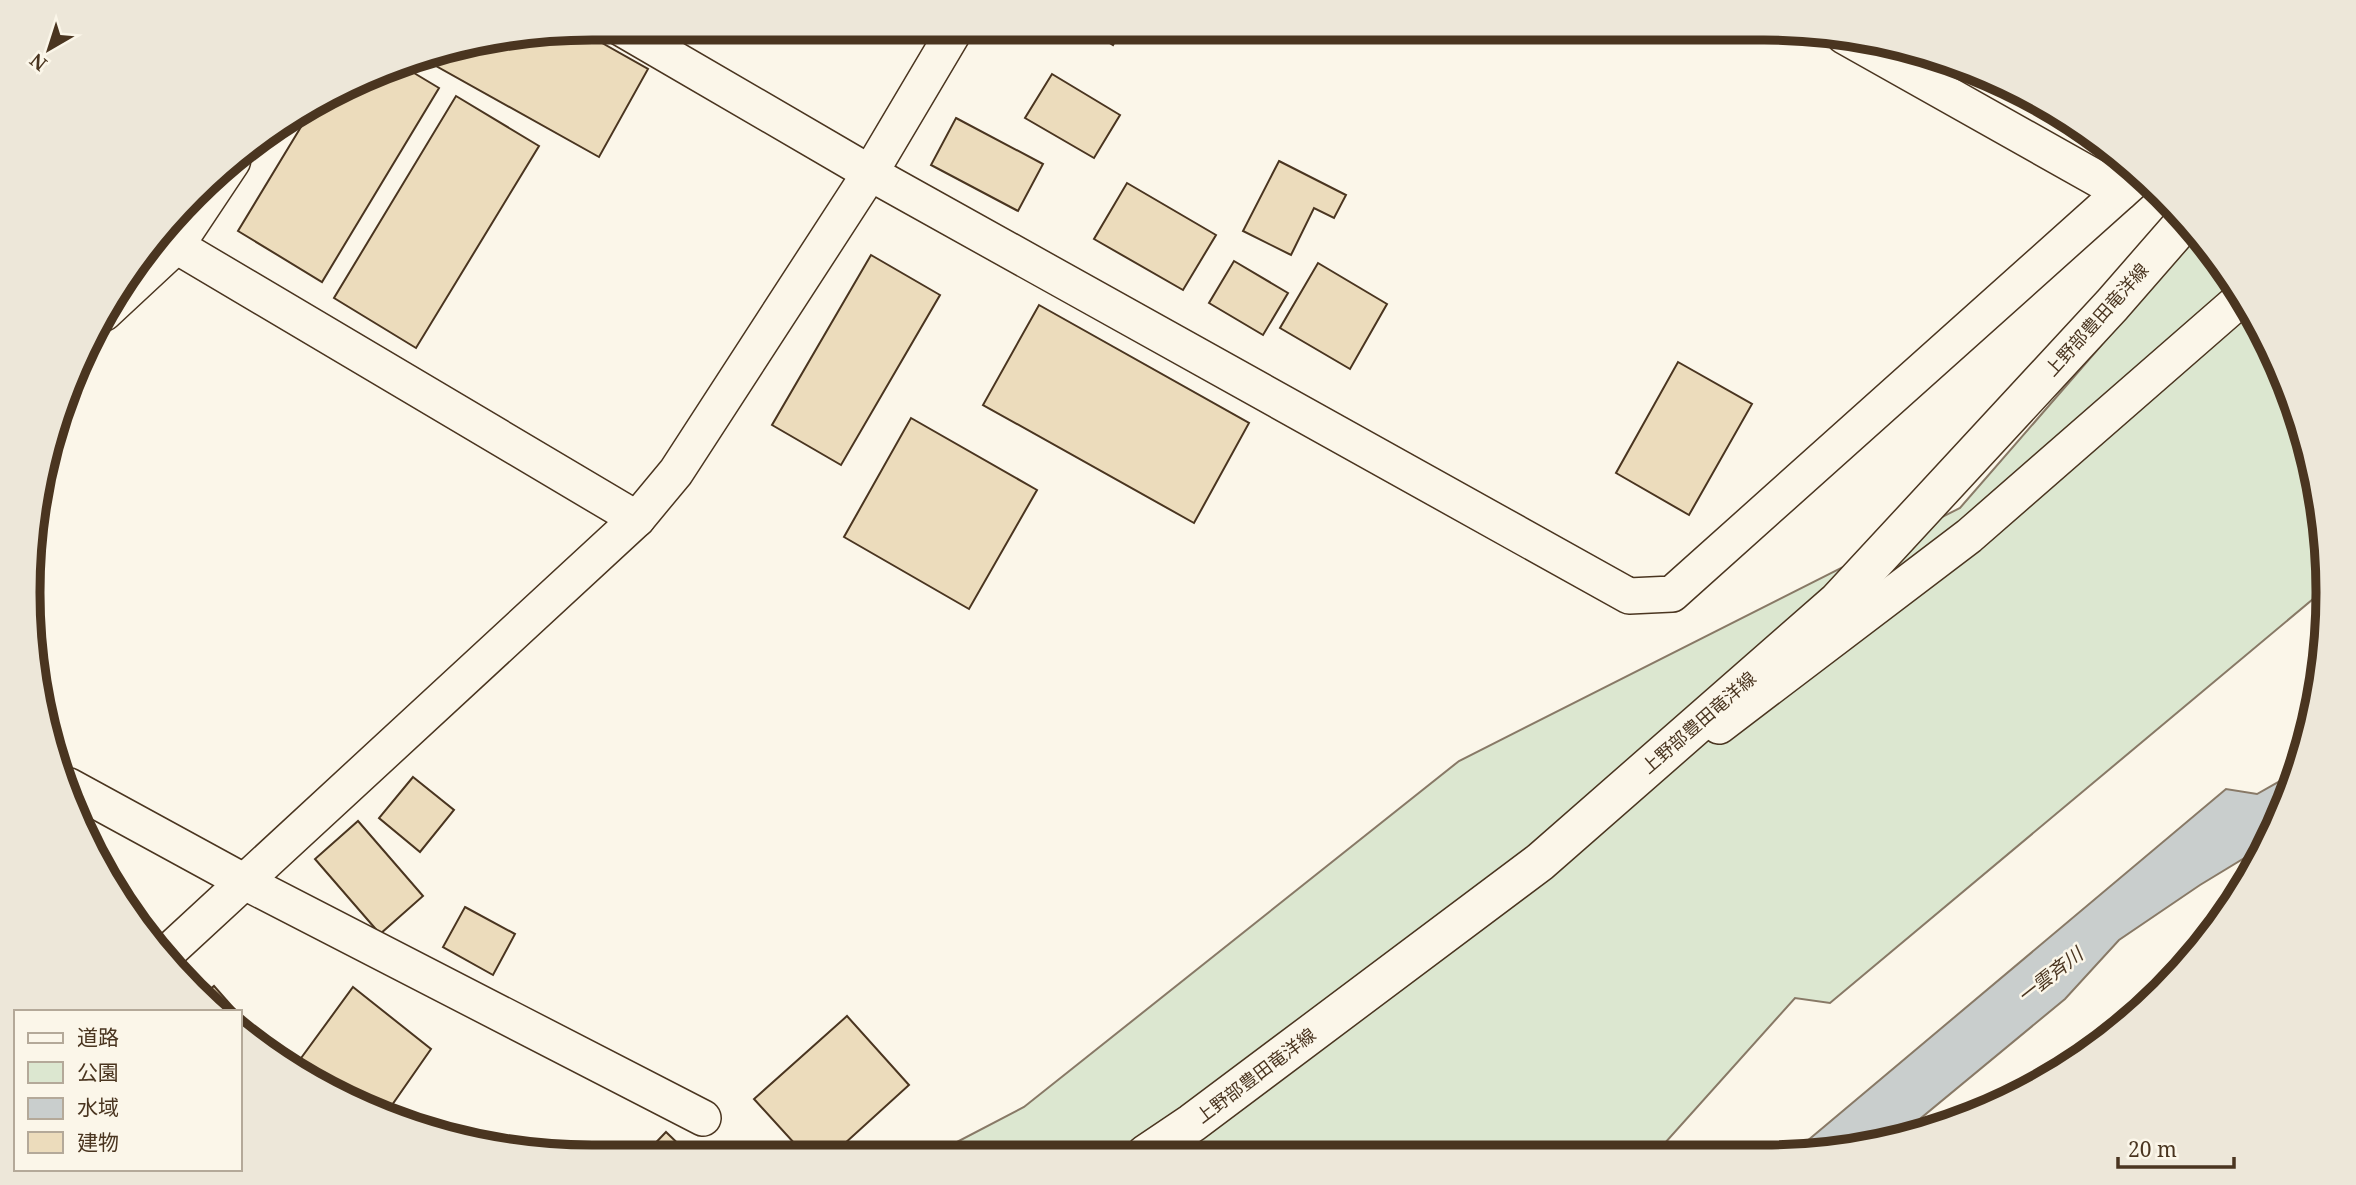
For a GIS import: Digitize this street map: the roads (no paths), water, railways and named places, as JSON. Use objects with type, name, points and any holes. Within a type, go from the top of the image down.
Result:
[{"type":"main road","name":"上野部豊田竜洋線","points":[[1160,1145],[1192,1124],[1540,862],[1838,601],[2112,305],[2179,228]]},
{"type":"street","points":[[642,40],[870,173],[1629,596],[1672,594],[2130,183],[1875,52]]},
{"type":"street","points":[[171,949],[636,519],[676,472],[870,173],[949,40]]},
{"type":"street","points":[[167,240],[636,519]]},
{"type":"street","points":[[1540,862],[1969,537],[2235,304]]},
{"type":"street","points":[[77,790],[243,881],[703,1118]]},
{"type":"water","name":"一雲斉川","points":[[2283,780],[2250,855],[2119,940],[2065,999],[1914,1123],[1871,1134],[1804,1144],[2226,789],[2257,794]]}]
